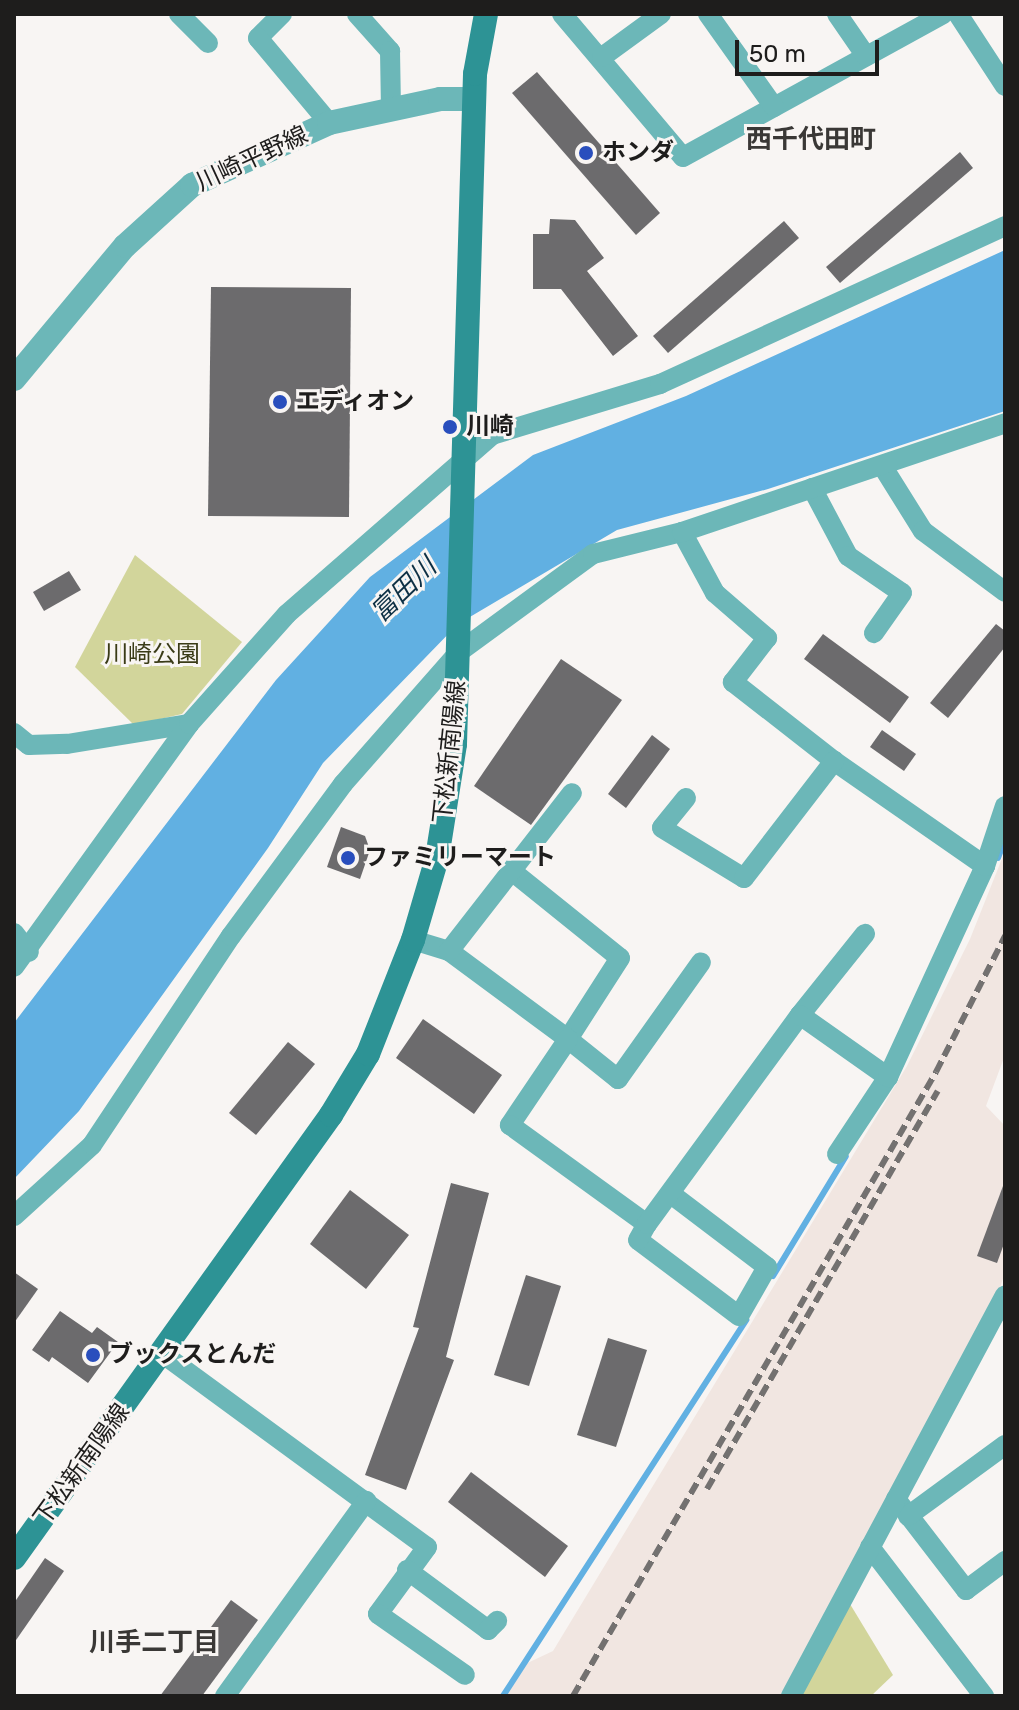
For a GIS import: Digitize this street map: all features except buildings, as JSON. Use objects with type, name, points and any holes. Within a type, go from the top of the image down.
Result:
[{"type":"main road","name":"下松新南陽線","points":[[14,1558],[163,1354],[368,1054],[413,940],[447,804],[460,642],[474,99],[486,14]]},
{"type":"street","points":[[179,14],[208,43]]},
{"type":"street","points":[[282,14],[258,38],[329,123]]},
{"type":"street","points":[[357,14],[390,51],[391,110]]},
{"type":"street","points":[[562,14],[602,57],[683,157],[943,14]]},
{"type":"street","points":[[602,57],[661,14]]},
{"type":"street","points":[[708,14],[774,107]]},
{"type":"street","points":[[837,14],[866,56]]},
{"type":"street","points":[[958,14],[1005,86]]},
{"type":"street","name":"川崎平野線","points":[[14,379],[125,246],[192,185],[329,123],[391,110],[474,99]]},
{"type":"street","points":[[21,959],[189,724],[287,614],[465,468],[492,435],[660,384],[1005,226]]},
{"type":"street","points":[[14,1216],[92,1145],[231,936],[343,784],[460,642],[593,554],[682,532],[883,467],[1005,423]]},
{"type":"street","points":[[883,467],[923,531],[1005,592]]},
{"type":"street","points":[[812,488],[848,556],[902,593],[874,633]]},
{"type":"street","points":[[682,532],[715,593],[767,638],[733,682],[834,761],[985,866]]},
{"type":"street","points":[[14,733],[29,745],[67,744],[189,724]]},
{"type":"street","points":[[686,798],[662,828],[744,878],[834,761]]},
{"type":"street","points":[[449,951],[572,793]]},
{"type":"street","points":[[837,1154],[888,1077],[985,866],[1005,806]]},
{"type":"street","points":[[513,872],[620,958],[510,1125],[647,1224]]},
{"type":"street","points":[[14,933],[21,959]]},
{"type":"street","points":[[671,1194],[767,1267],[739,1316],[638,1240],[647,1224],[800,1015],[865,934]]},
{"type":"street","points":[[413,940],[449,951],[618,1079],[701,962]]},
{"type":"street","points":[[800,1015],[888,1077]]},
{"type":"street","points":[[791,1696],[1005,1296]]},
{"type":"street","points":[[163,1354],[427,1547],[407,1570],[378,1614],[465,1675]]},
{"type":"street","points":[[908,1516],[1005,1445]]},
{"type":"street","points":[[896,1499],[966,1590],[1005,1561]]},
{"type":"street","points":[[225,1696],[366,1501]]},
{"type":"street","points":[[870,1547],[984,1696]]},
{"type":"street","points":[[407,1570],[488,1630],[497,1621]]},
{"type":"shaded area","points":[[1005,851],[1005,1055],[986,1106],[1005,1126],[1005,1273],[996,1299],[780,1696],[502,1696],[519,1667],[553,1651],[907,1066],[970,939]]},
{"type":"green space","name":"川崎公園","points":[[135,555],[242,642],[182,714],[134,725],[75,667]]},
{"type":"green space","points":[[850,1604],[893,1675],[871,1696],[798,1696]]},
{"type":"water","name":"富田川","points":[[1005,250],[1005,411],[768,489],[617,530],[458,624],[323,763],[268,848],[79,1111],[14,1179],[14,1023],[276,680],[370,577],[533,455],[686,396]]},
{"type":"waterway","points":[[998,858],[1005,840]]},
{"type":"waterway","points":[[773,1276],[846,1156]]},
{"type":"waterway","points":[[503,1696],[746,1320]]},
{"type":"railway","points":[[573,1696],[936,1072],[1005,936]]},
{"type":"railway","points":[[707,1489],[938,1091]]},
{"type":"place","name":"ホンダ","points":[[586,153]]},
{"type":"place","name":"エディオン","points":[[280,402]]},
{"type":"place","name":"川崎","points":[[450,427]]},
{"type":"place","name":"ファミリーマート","points":[[348,858]]},
{"type":"place","name":"ブックスとんだ","points":[[93,1355]]},
{"type":"district","name":"西千代田町","points":[[811,140]]},
{"type":"district","name":"川手二丁目","points":[[154,1643]]}]
